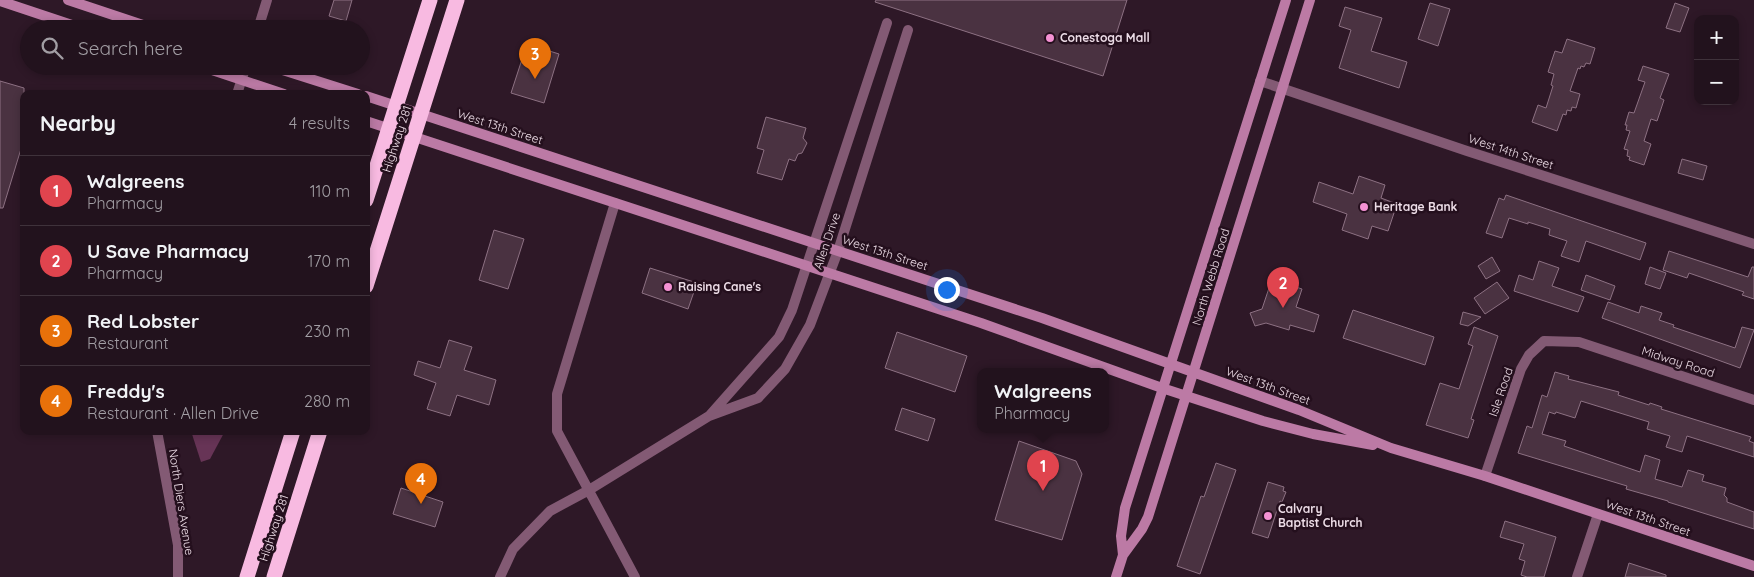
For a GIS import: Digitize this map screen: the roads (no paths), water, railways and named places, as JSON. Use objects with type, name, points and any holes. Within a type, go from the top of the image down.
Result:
[{"type":"highway","name":"Highway 281","points":[[370,187],[430,0]]},
{"type":"highway","name":"Highway 281","points":[[370,274],[457,0]]},
{"type":"highway","name":"Highway 281","points":[[247,577],[292,435]]},
{"type":"highway","name":"Highway 281","points":[[274,577],[319,435]]},
{"type":"main road","points":[[68,0],[128,20]]},
{"type":"main road","name":"North Webb Road","points":[[1123,555],[1122,536],[1125,508],[1286,0]]},
{"type":"main road","name":"North Webb Road","points":[[1116,577],[1123,555],[1142,529],[1148,517],[1310,0]]},
{"type":"main road","points":[[0,1],[57,20]]},
{"type":"main road","points":[[226,75],[272,90]]},
{"type":"main road","points":[[298,75],[345,90]]},
{"type":"main road","name":"West 13th Street","points":[[370,97],[1042,318],[1299,410],[1391,448],[1485,476],[1754,566]]},
{"type":"main road","name":"West 13th Street","points":[[370,122],[981,323],[1106,368]]},
{"type":"main road","name":"West 13th Street","points":[[1109,369],[1263,421],[1313,434],[1391,448]]},
{"type":"street","points":[[261,20],[267,0]]},
{"type":"street","name":"Allen Drive","points":[[709,416],[779,337],[792,310],[887,23]]},
{"type":"street","name":"Allen Drive","points":[[500,577],[513,549],[550,511],[589,490],[709,416],[758,398],[785,369],[810,325],[838,251],[908,30]]},
{"type":"street","points":[[238,90],[243,75]]},
{"type":"street","name":"West 14th Street","points":[[1260,81],[1467,151],[1754,244]]},
{"type":"street","points":[[615,203],[557,394],[557,431],[635,577]]},
{"type":"street","name":"Isle Road","points":[[1485,476],[1521,369],[1529,355],[1544,341],[1579,342],[1594,347]]},
{"type":"street","name":"Midway Road","points":[[1594,347],[1754,400]]},
{"type":"street","name":"North Diers Avenue","points":[[158,435],[178,545],[178,577]]},
{"type":"street","points":[[1578,577],[1598,514]]},
{"type":"place","name":"Conestoga Mall","points":[[1050,38]]},
{"type":"place","name":"Red Lobster","points":[[535,79]]},
{"type":"place","name":"Heritage Bank","points":[[1364,207]]},
{"type":"place","name":"Raising Cane's","points":[[668,287]]},
{"type":"place","name":"U Save Pharmacy","points":[[1283,308]]},
{"type":"place","name":"Walgreens","points":[[1043,491]]},
{"type":"place","name":"Freddy's","points":[[421,504]]},
{"type":"place","name":"Calvary Baptist Church","points":[[1268,516]]}]
